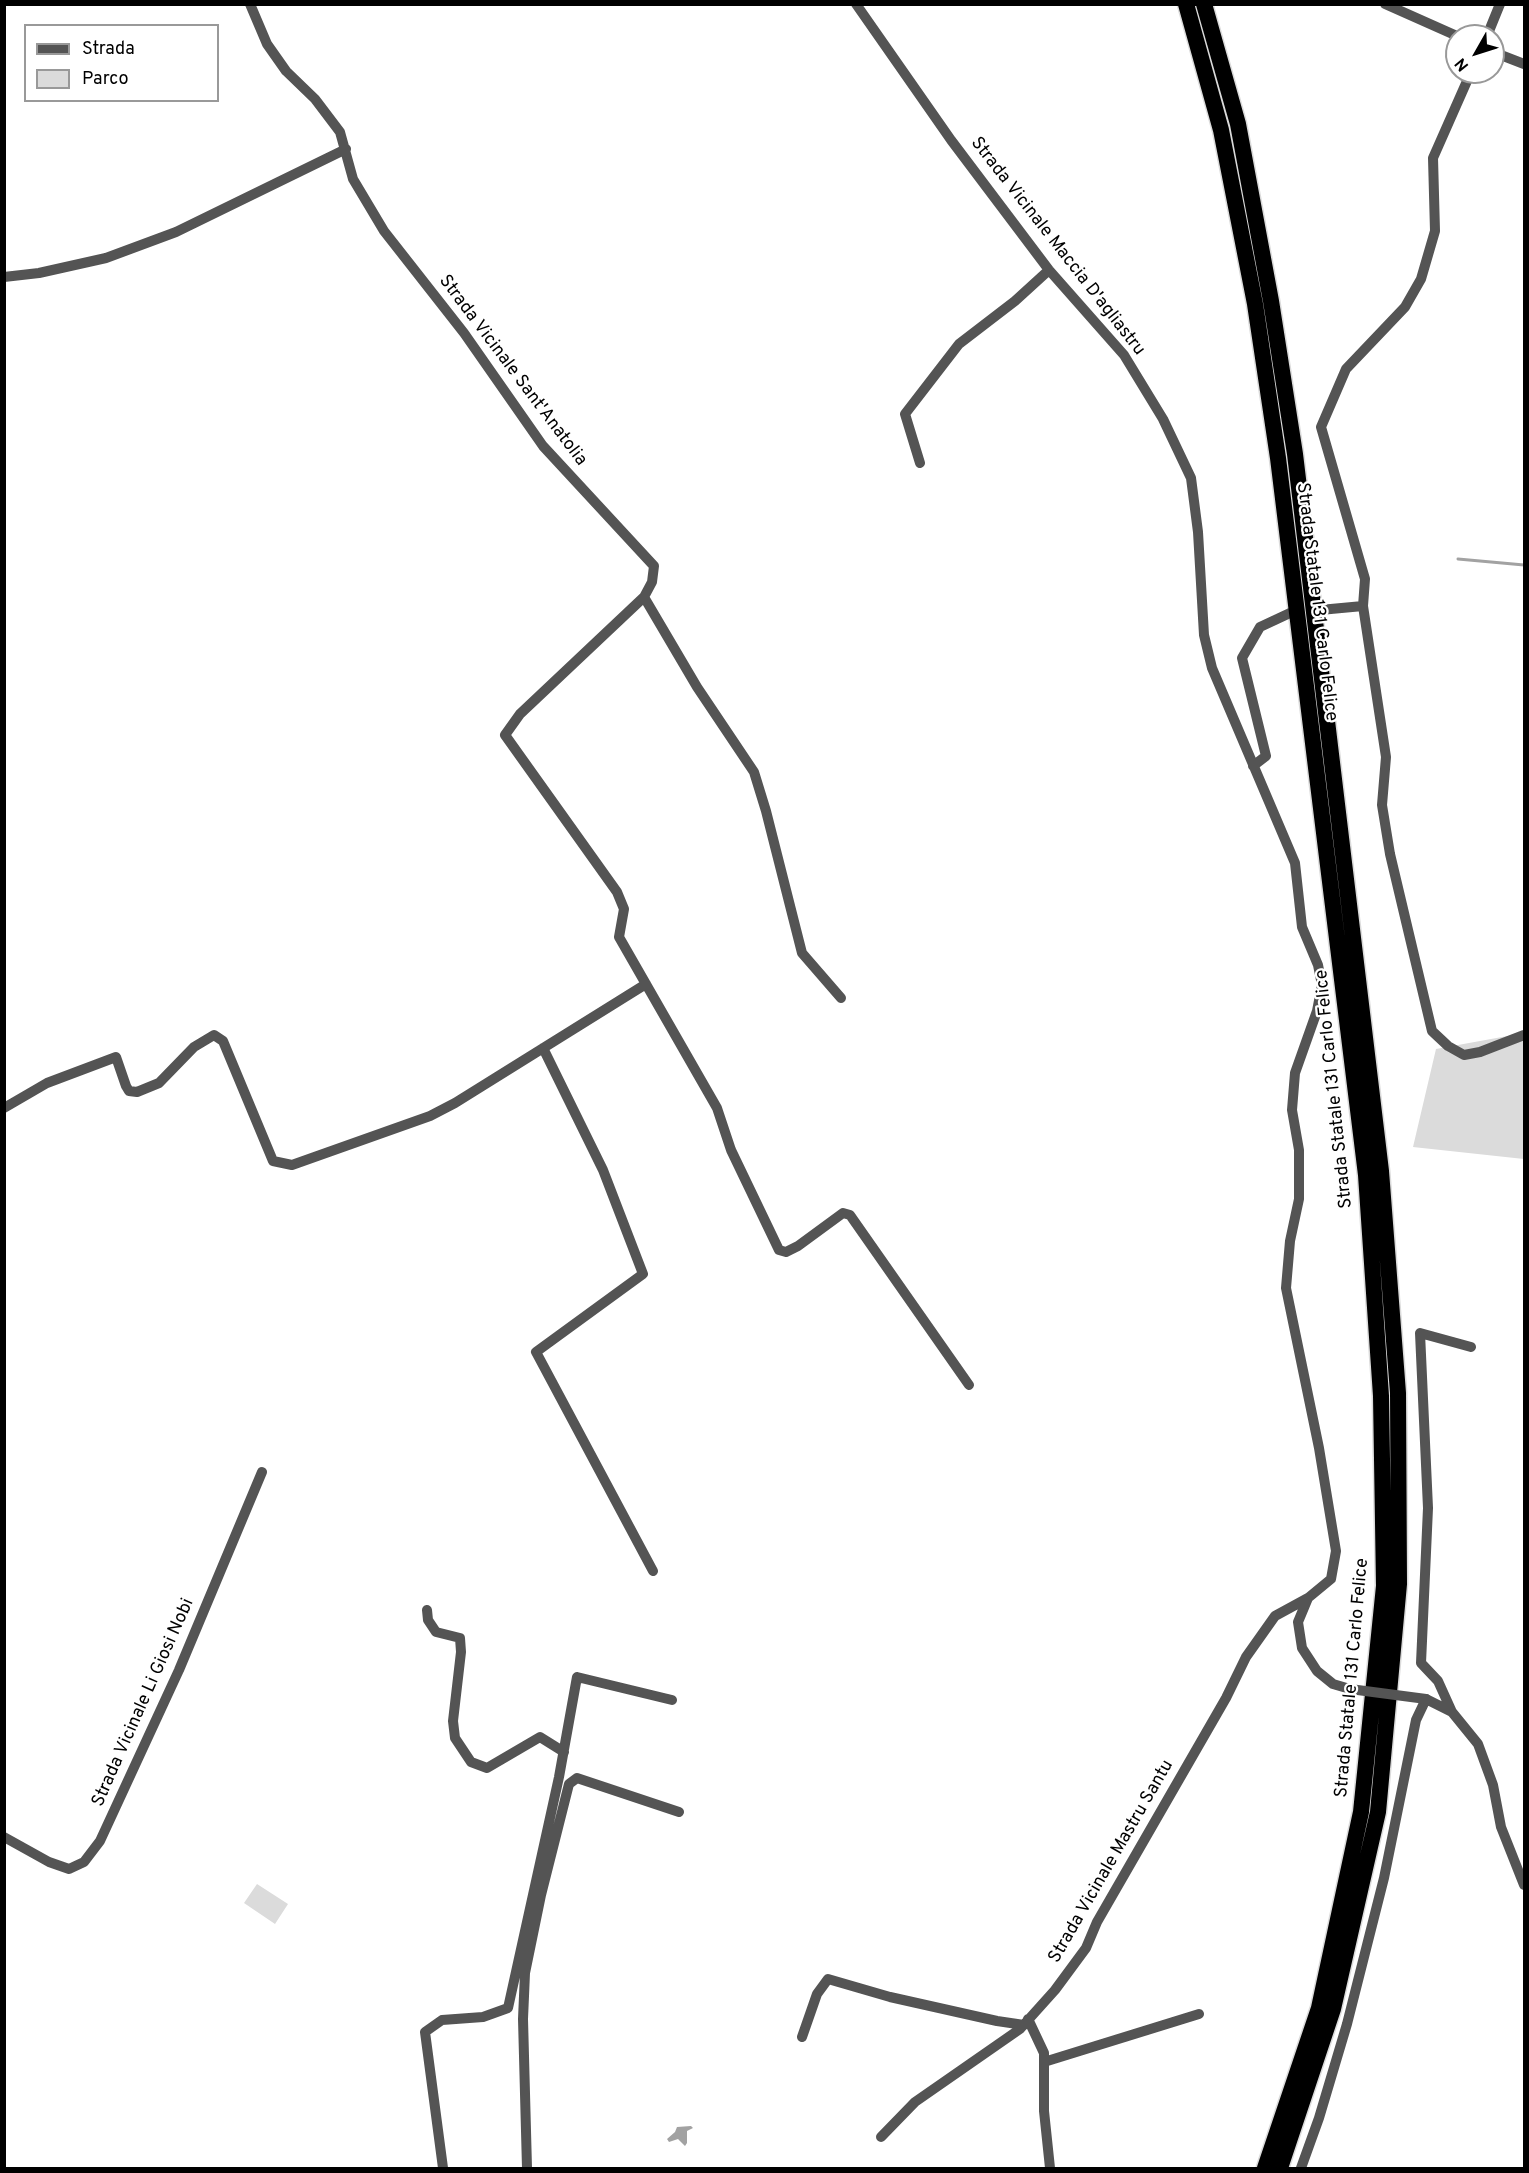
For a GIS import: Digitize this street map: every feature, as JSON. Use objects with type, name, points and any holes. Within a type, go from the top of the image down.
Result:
[{"type":"highway","name":"Strada Statale 131 Carlo Felice","points":[[1186,4],[1221,130],[1255,304],[1278,458],[1366,1174],[1381,1396],[1384,1586],[1361,1812],[1319,2008],[1265,2169]]},
{"type":"highway","name":"Strada Statale 131 Carlo Felice","points":[[1204,4],[1238,124],[1271,301],[1295,454],[1381,1171],[1398,1393],[1399,1584],[1378,1812],[1333,2009],[1280,2169]]},
{"type":"street","name":"Strada Vicinale Sant'Anatolia","points":[[250,4],[267,44],[286,71],[315,99],[340,132],[353,179],[384,231],[464,333],[531,428],[580,488],[654,566],[652,582],[644,597],[520,714],[505,735],[616,892],[624,909],[619,937],[717,1108],[731,1150],[779,1250],[786,1252],[798,1246],[843,1213],[850,1215],[969,1385]]},
{"type":"street","name":"Strada Vicinale Maccia D'agliastru","points":[[856,4],[951,140],[1049,270],[1124,355],[1163,419],[1191,478],[1198,532],[1203,635],[1212,668],[1295,863],[1302,927],[1318,965],[1322,985],[1317,1011],[1295,1073],[1292,1110],[1299,1150],[1299,1199],[1290,1241],[1286,1288],[1319,1448],[1336,1551],[1331,1580],[1308,1598]]},
{"type":"street","points":[[1384,4],[1445,31]]},
{"type":"street","points":[[1492,24],[1500,4]]},
{"type":"street","points":[[1505,57],[1524,64]]},
{"type":"street","points":[[1466,84],[1433,158],[1435,231],[1421,279],[1405,307],[1346,369],[1321,427],[1365,579],[1363,606],[1386,757],[1382,805],[1390,854],[1432,1031],[1448,1046],[1464,1055],[1480,1052],[1524,1035]]},
{"type":"street","points":[[4,277],[39,273],[106,258],[166,236],[346,149]]},
{"type":"street","points":[[920,463],[905,414],[959,344],[1015,301],[1049,270]]},
{"type":"street","points":[[644,597],[697,687],[754,772],[802,953],[841,998]]},
{"type":"street","points":[[1320,610],[1363,606]]},
{"type":"street","points":[[1253,766],[1266,756],[1242,658],[1260,627],[1290,614]]},
{"type":"street","points":[[4,1107],[47,1083],[116,1057],[129,1091],[137,1092],[159,1083],[194,1047],[214,1035],[223,1041],[273,1161],[292,1166],[430,1116],[646,984]]},
{"type":"street","points":[[543,1048],[603,1170],[643,1274],[536,1352],[653,1571]]},
{"type":"street","points":[[1471,1347],[1420,1333],[1428,1508],[1421,1663],[1438,1681],[1452,1712],[1478,1744],[1493,1785],[1501,1827],[1524,1885]]},
{"type":"street","name":"Strada Vicinale Li Giosi Nobi","points":[[4,1837],[49,1862],[69,1869],[84,1862],[100,1841],[179,1670],[262,1472]]},
{"type":"street","points":[[1308,1598],[1298,1622],[1302,1648],[1317,1671],[1333,1684],[1350,1689],[1426,1699],[1452,1712]]},
{"type":"street","name":"Strada Vicinale Mastru Santu","points":[[881,2137],[915,2102],[1026,2022],[1055,1990],[1086,1948],[1097,1922],[1226,1698],[1246,1657],[1275,1616],[1308,1598]]},
{"type":"street","points":[[427,1610],[428,1620],[436,1632],[460,1638],[461,1652],[453,1722],[455,1738],[471,1762],[487,1768],[540,1737],[564,1752]]},
{"type":"street","points":[[443,2169],[425,2032],[442,2020],[483,2017],[508,2008],[564,1752],[577,1677],[672,1700]]},
{"type":"street","points":[[1301,2169],[1347,2024],[1384,1878],[1416,1720],[1426,1699]]},
{"type":"street","points":[[527,2169],[523,2019],[525,1974],[541,1895],[569,1784],[577,1778],[679,1812]]},
{"type":"street","points":[[802,2037],[816,1994],[828,1979],[902,2000],[997,2021],[1026,2022],[1044,2054],[1044,2111],[1050,2169]]},
{"type":"street","points":[[1044,2062],[1199,2014]]},
{"type":"green space","points":[[1524,1033],[1524,1159],[1413,1147],[1436,1049]]},
{"type":"green space","points":[[257,1884],[288,1904],[275,1924],[244,1903]]},
{"type":"shaded area","points":[[691,2126],[693,2128],[687,2131],[685,2146],[678,2139],[669,2142],[667,2139],[677,2127]]},
{"type":"waterway","points":[[1458,559],[1524,565]]}]
